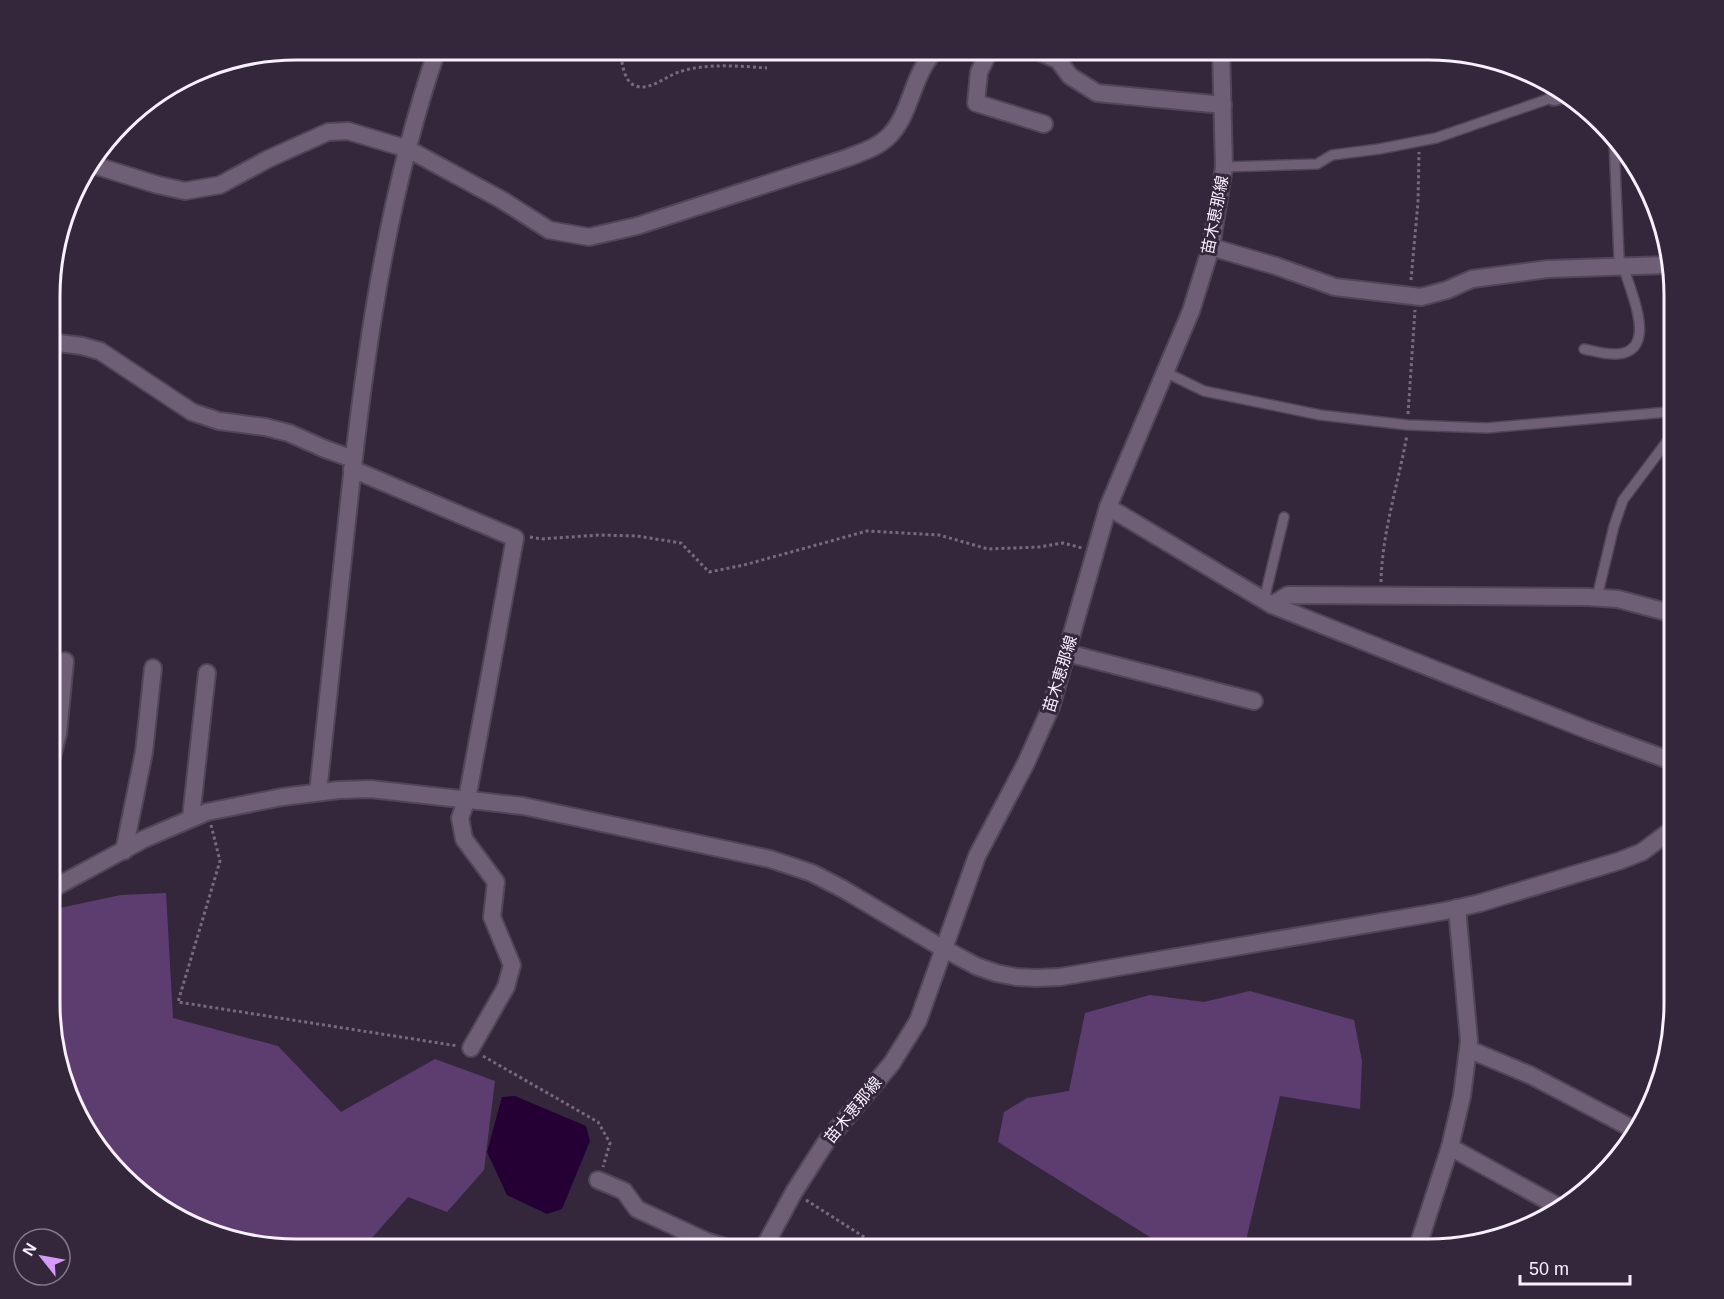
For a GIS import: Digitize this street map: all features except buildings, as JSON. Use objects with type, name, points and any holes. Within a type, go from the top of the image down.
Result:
[{"type":"street","points":[[318,792],[353,464],[375,296],[388,227],[434,60]]},
{"type":"street","points":[[99,167],[158,186],[185,190],[220,185],[268,159],[328,132],[348,131],[408,149],[502,200],[549,230],[589,237],[637,226],[872,148],[890,135],[900,119],[927,60]]},
{"type":"street","points":[[985,60],[980,72],[976,103],[1044,124]]},
{"type":"street","points":[[1058,60],[1070,76],[1097,93],[1223,105]]},
{"type":"street","name":"苗木恵那線","points":[[768,1239],[794,1192],[826,1143],[900,1052],[918,1021],[977,856],[1021,773],[1051,707],[1108,507],[1191,311],[1211,247],[1224,167],[1221,60]]},
{"type":"street","points":[[1211,247],[1276,266],[1335,287],[1421,297],[1447,290],[1472,279],[1548,269],[1662,266]]},
{"type":"street","points":[[60,343],[100,351],[192,412],[219,421],[265,427],[289,433],[515,538],[468,799],[460,818],[464,838],[496,882],[492,917],[512,965],[506,987],[471,1048]]},
{"type":"street","points":[[1108,507],[1268,603],[1664,758]]},
{"type":"street","points":[[1268,603],[1288,596],[1597,597],[1618,599],[1664,611]]},
{"type":"street","points":[[1067,653],[1254,701]]},
{"type":"street","points":[[60,693],[65,661]]},
{"type":"street","points":[[124,851],[144,752],[153,668]]},
{"type":"street","points":[[191,818],[207,673]]},
{"type":"street","points":[[60,885],[124,851],[207,812],[318,792],[370,789],[523,806],[770,859],[812,873],[843,889],[976,966],[1016,977],[1044,978],[1457,908],[1619,861],[1642,852],[1664,837]]},
{"type":"street","points":[[1424,1239],[1462,1096],[1468,1049],[1468,1021],[1457,908]]},
{"type":"street","points":[[1468,1049],[1530,1076],[1629,1127]]},
{"type":"street","points":[[1450,1147],[1552,1203]]},
{"type":"street","points":[[598,1180],[624,1191],[637,1209],[703,1239]]},
{"type":"lane","points":[[1224,167],[1317,164],[1332,155],[1436,138],[1555,97]]},
{"type":"lane","points":[[1584,349],[1618,354],[1635,347],[1639,341],[1638,312],[1619,258],[1614,151]]},
{"type":"lane","points":[[1165,372],[1203,391],[1320,415],[1408,425],[1487,428],[1664,412]]},
{"type":"lane","points":[[1597,597],[1614,526],[1623,500],[1664,446]]},
{"type":"lane","points":[[1268,603],[1284,517]]},
{"type":"path","points":[[622,60],[630,82],[634,86],[643,88],[687,69],[731,66],[767,68]]},
{"type":"path","points":[[1380,596],[1381,562],[1387,524],[1408,425],[1419,141]]},
{"type":"path","points":[[515,538],[519,536],[541,539],[599,535],[637,536],[681,543],[710,572],[867,531],[939,535],[988,549],[1038,547],[1063,543],[1095,552]]},
{"type":"path","points":[[207,812],[220,861],[178,1002],[471,1048],[598,1122],[610,1143],[598,1180]]},
{"type":"path","points":[[794,1192],[867,1239]]},
{"type":"shaded area","points":[[166,893],[173,1018],[278,1046],[341,1112],[435,1059],[495,1081],[484,1170],[447,1212],[408,1197],[371,1239],[296,1239],[265,1237],[235,1231],[192,1215],[152,1190],[119,1159],[92,1121],[73,1079],[62,1034],[60,908],[121,895]]},
{"type":"shaded area","points":[[1250,991],[1354,1020],[1362,1061],[1360,1109],[1280,1096],[1246,1239],[1153,1239],[998,1142],[1004,1112],[1027,1098],[1069,1091],[1085,1013],[1150,995],[1204,1002]]},
{"type":"shaded area","points":[[515,1096],[586,1126],[590,1141],[562,1209],[547,1214],[507,1195],[487,1152],[502,1097]]}]
